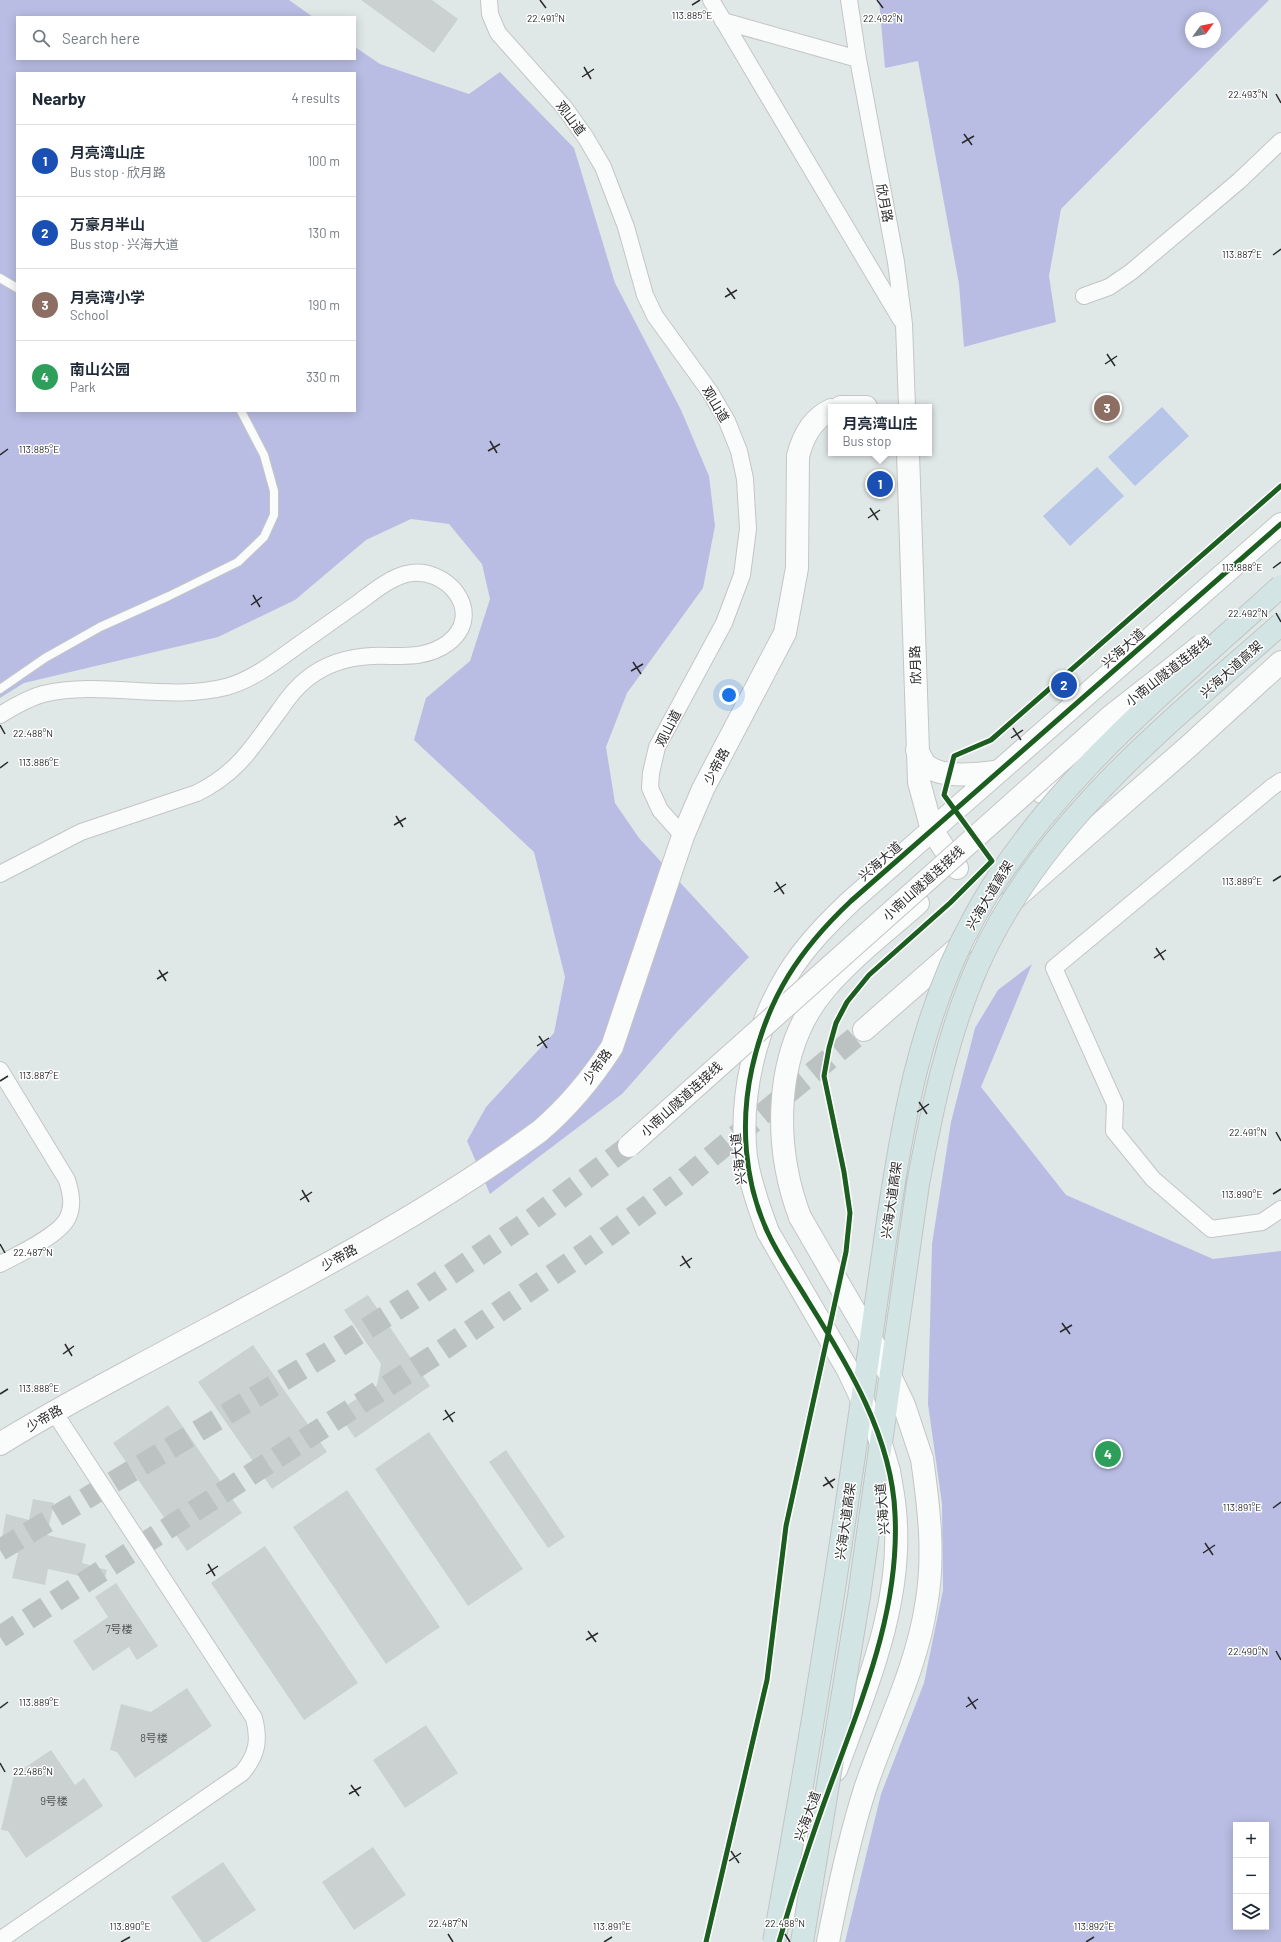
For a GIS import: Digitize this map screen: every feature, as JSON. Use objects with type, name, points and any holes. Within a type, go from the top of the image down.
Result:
[{"type":"main road","name":"兴海大道高架","points":[[774,1942],[834,1594],[903,1120],[926,1032],[939,994],[957,951],[975,916],[995,882],[1038,821],[1069,785],[1121,732],[1281,585]]},
{"type":"main road","name":"兴海大道高架","points":[[802,1942],[859,1596],[918,1184],[927,1134],[947,1049],[962,1006],[979,964],[999,925],[1022,888],[1062,834],[1088,804],[1143,747],[1281,624]]},
{"type":"street","name":"观山道","points":[[489,0],[490,14],[498,33],[564,107],[586,138],[602,166],[626,227],[645,295],[655,316],[710,392],[727,420],[739,451],[744,472],[748,505],[748,530],[742,575],[724,623],[656,747],[651,773],[650,788],[660,810],[683,836]]},
{"type":"street","points":[[711,0],[904,324]]},
{"type":"street","name":"欣月路","points":[[849,0],[858,58],[896,262],[904,324],[907,404]]},
{"type":"street","points":[[723,21],[858,58]]},
{"type":"street","points":[[1084,296],[1109,286],[1131,272],[1239,181],[1281,141]]},
{"type":"street","name":"少帝路","points":[[0,1444],[54,1412],[424,1209],[488,1169],[552,1120],[595,1072],[612,1047],[683,836],[703,789],[756,691],[785,633],[797,568],[798,456],[802,441],[812,425],[822,415],[828,412]]},
{"type":"street","name":"欣月路","points":[[908,456],[919,782],[932,830],[956,868]]},
{"type":"street","name":"兴海大道","points":[[779,1942],[807,1848],[878,1654],[886,1624],[892,1588],[896,1553],[895,1511],[889,1471],[878,1434],[848,1370],[768,1232],[754,1194],[746,1156],[745,1119],[748,1084],[756,1050],[771,1008],[788,974],[807,947],[828,923],[1281,524]]},
{"type":"street","points":[[0,715],[42,694],[76,689],[188,692],[210,691],[229,686],[246,680],[274,663],[382,585],[407,574],[419,573],[440,578],[454,589],[464,605],[464,616],[461,626],[449,642],[439,648],[409,657],[374,656],[347,659],[334,663],[309,677],[291,694],[243,759],[224,778],[212,786],[197,793],[81,832],[0,874]]},
{"type":"street","name":"小南山隧道连接线","points":[[629,1146],[1110,717],[1281,585]]},
{"type":"street","points":[[828,1942],[848,1847],[865,1790],[916,1650],[927,1606],[930,1562],[930,1513],[922,1459],[904,1405],[880,1355],[800,1217],[792,1193],[784,1153],[782,1126],[784,1091],[798,1031],[811,1007],[840,973],[956,868],[1058,777],[1281,598]]},
{"type":"street","points":[[864,1030],[1189,746],[1281,662]]},
{"type":"street","points":[[917,750],[926,765],[934,771],[969,775],[999,771]]},
{"type":"street","points":[[1281,781],[1054,968],[1115,1104],[1114,1131],[1153,1179],[1211,1229],[1262,1222],[1281,1210]]},
{"type":"street","points":[[0,1070],[67,1180],[72,1194],[67,1219],[57,1230],[0,1264]]},
{"type":"street","points":[[0,1940],[242,1773],[253,1760],[257,1743],[257,1730],[254,1718],[54,1412]]},
{"type":"lane","points":[[0,278],[16,287]]},
{"type":"lane","points":[[0,688],[45,658],[100,627],[169,596],[238,562],[264,537],[274,516],[274,491],[264,455],[242,412]]},
{"type":"shaded area","points":[[0,0],[289,0],[312,16],[16,16],[16,60],[356,60],[356,48],[380,64],[469,94],[500,72],[574,148],[615,283],[681,410],[709,476],[715,526],[703,588],[627,693],[606,747],[615,803],[639,838],[749,957],[676,1033],[622,1094],[490,1194],[467,1141],[486,1107],[554,1033],[565,977],[534,852],[414,740],[426,698],[470,661],[490,599],[482,564],[449,524],[411,519],[366,540],[295,600],[218,637],[24,683],[0,698]]},
{"type":"shaded area","points":[[879,0],[1269,0],[1061,209],[1049,276],[1056,322],[964,347],[959,284],[918,61],[885,68]]},
{"type":"shaded area","points":[[1162,407],[1189,436],[1135,486],[1108,457]]},
{"type":"shaded area","points":[[1097,467],[1124,496],[1070,546],[1043,516]]},
{"type":"shaded area","points":[[1032,964],[981,1087],[1066,1195],[1213,1259],[1281,1251],[1281,1942],[845,1942],[881,1794],[924,1683],[943,1590],[942,1504],[928,1404],[932,1244],[951,1122],[975,1028],[998,990]]},
{"type":"building","points":[[361,0],[432,0],[458,19],[434,53]]},
{"type":"building","points":[[368,1295],[430,1386],[355,1438],[337,1412],[377,1385],[381,1364],[344,1310]]},
{"type":"building","points":[[253,1345],[327,1452],[272,1489],[198,1382]]},
{"type":"building","points":[[168,1405],[242,1513],[187,1551],[113,1443]]},
{"type":"building","points":[[429,1432],[523,1569],[468,1606],[375,1469]]},
{"type":"building","points":[[506,1450],[565,1537],[548,1548],[489,1462]]},
{"type":"building","points":[[347,1490],[440,1627],[386,1664],[293,1527]]},
{"type":"building","points":[[33,1499],[54,1503],[47,1535],[86,1544],[82,1563],[107,1570],[104,1581],[48,1569],[45,1585],[12,1578],[18,1553],[0,1549],[6,1514],[29,1520]]},
{"type":"building","points":[[265,1546],[358,1683],[304,1720],[211,1583]]},
{"type":"building","points":[[116,1583],[158,1646],[137,1660],[129,1647],[93,1671],[73,1641],[108,1617],[95,1597]]},
{"type":"building","points":[[187,1688],[212,1726],[135,1778],[117,1752],[110,1750],[121,1704],[151,1712]]},
{"type":"building","points":[[426,1725],[458,1773],[405,1808],[373,1760]]},
{"type":"building","points":[[51,1750],[75,1785],[84,1778],[103,1806],[26,1858],[8,1831],[1,1830],[14,1775]]},
{"type":"building","points":[[373,1847],[406,1895],[354,1930],[322,1882]]},
{"type":"building","points":[[223,1862],[256,1910],[208,1942],[202,1942],[171,1897]]},
{"type":"tunnel","points":[[0,1637],[435,1355],[587,1251],[678,1184],[864,1030]]},
{"type":"tunnel","points":[[0,1550],[325,1355],[421,1294],[532,1219],[629,1146]]},
{"type":"cycle path","points":[[706,1942],[767,1680],[786,1526],[846,1252],[850,1213],[844,1172],[824,1076],[829,1048],[836,1023],[847,1002],[869,975],[950,903],[992,861],[944,795],[954,756],[991,740],[1281,486]]},
{"type":"cycle path","points":[[779,1942],[821,1810],[853,1724],[876,1656],[885,1621],[891,1586],[895,1550],[895,1514],[892,1485],[886,1457],[877,1430],[838,1350],[772,1242],[760,1213],[754,1193],[746,1152],[746,1109],[752,1068],[767,1019],[788,976],[801,957],[832,919],[1281,524]]},
{"type":"place","name":"月亮湾小学","points":[[1107,408]]},
{"type":"place","name":"月亮湾山庄","points":[[880,484]]},
{"type":"place","name":"万豪月半山","points":[[1064,685]]},
{"type":"place","name":"南山公园","points":[[1108,1454]]}]
